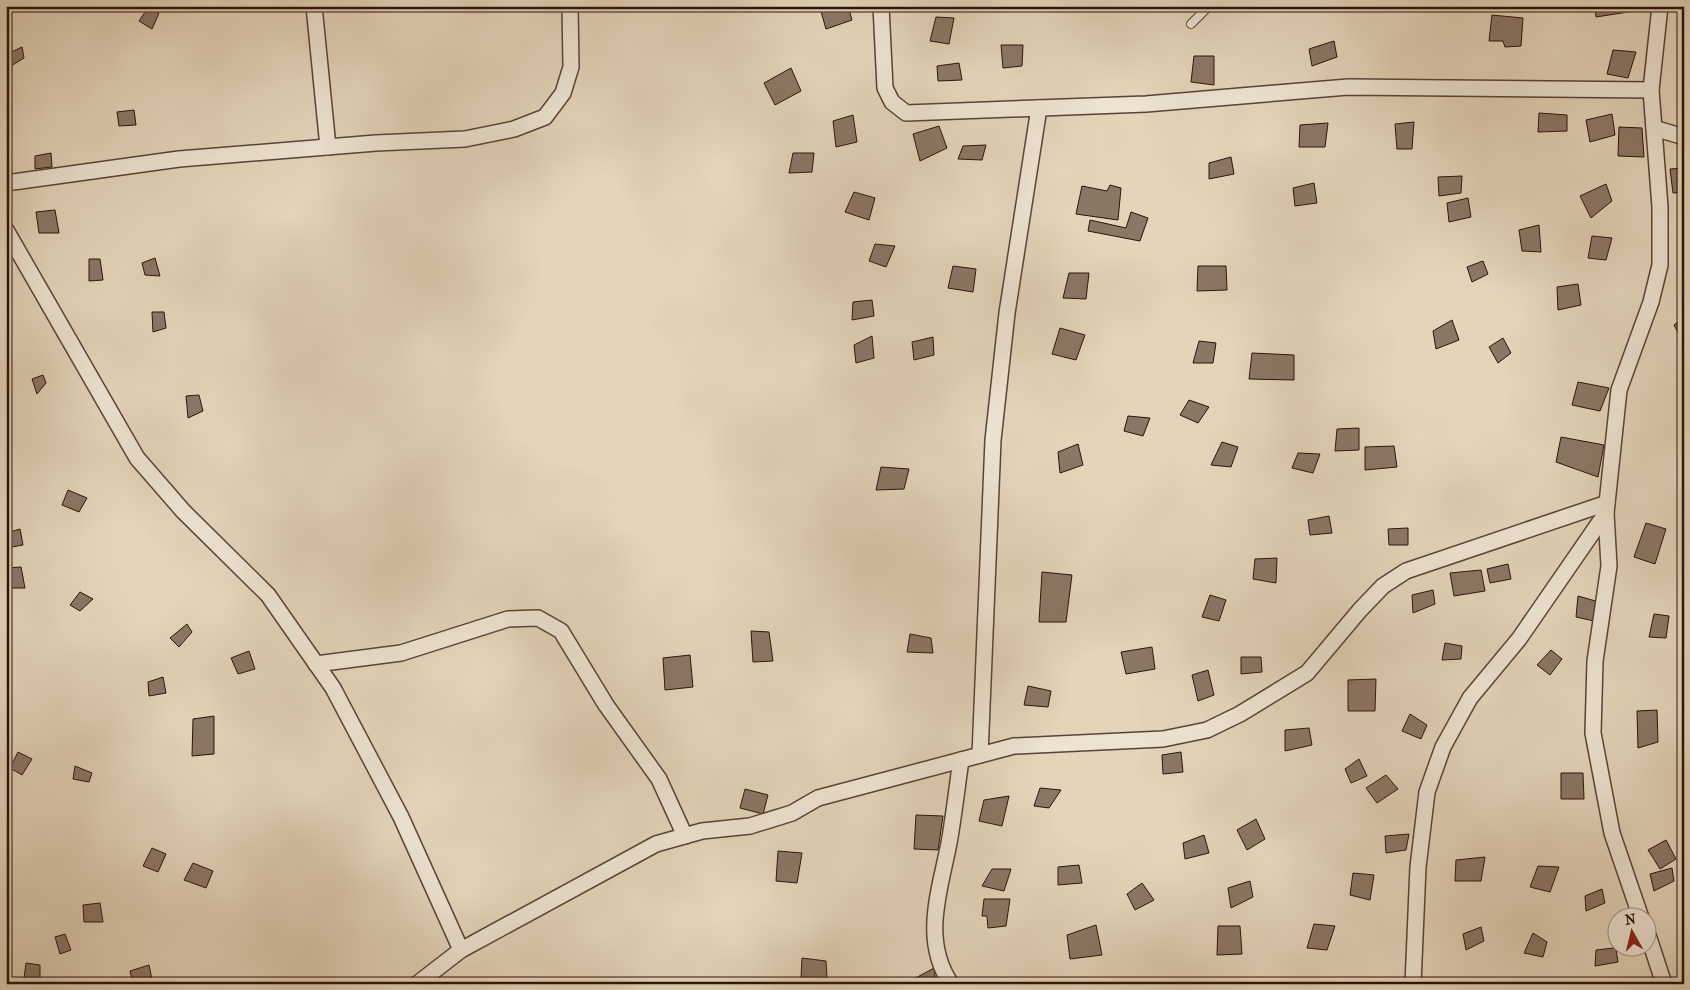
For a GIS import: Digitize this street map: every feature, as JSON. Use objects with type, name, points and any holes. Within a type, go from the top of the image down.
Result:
[{"type":"street","points":[[314,6],[328,147]]},
{"type":"street","points":[[6,183],[179,159],[328,147],[465,139],[514,129],[545,118],[564,93],[571,68],[570,6]]},
{"type":"street","points":[[881,6],[885,88],[892,102],[906,113],[1146,104],[1348,87],[1651,90]]},
{"type":"street","points":[[1638,908],[1612,833],[1593,733],[1594,661],[1609,566],[1607,508],[1619,390],[1652,302],[1660,265],[1660,207],[1651,90],[1660,6]]},
{"type":"street","points":[[980,755],[993,440],[1007,313],[1039,108]]},
{"type":"street","points":[[1654,128],[1684,137]]},
{"type":"street","points":[[6,230],[137,458],[183,511],[268,595],[333,688],[401,817],[461,950]]},
{"type":"street","points":[[417,984],[461,950],[656,844],[702,831],[750,826],[792,813],[818,798],[1014,746],[1163,739],[1207,730],[1240,714],[1307,673],[1360,610],[1383,586],[1406,571],[1607,508]]},
{"type":"street","points":[[1414,984],[1418,867],[1427,792],[1443,747],[1470,698],[1518,639],[1607,508]]},
{"type":"street","points":[[316,664],[402,653],[508,619],[538,618],[561,631],[606,705],[659,779],[685,836]]},
{"type":"street","points":[[951,984],[940,958],[934,936],[935,907],[949,843],[961,760]]},
{"type":"street","points":[[1656,958],[1664,984]]},
{"type":"lane","points":[[1191,24],[1209,6]]},
{"type":"building","points":[[824,6],[848,6],[852,20],[826,29],[820,8]]},
{"type":"building","points":[[1595,6],[1641,6],[1641,10],[1596,17]]},
{"type":"building","points":[[147,9],[159,13],[152,29],[139,21]]},
{"type":"building","points":[[1492,15],[1523,18],[1521,46],[1505,47],[1503,41],[1489,41]]},
{"type":"building","points":[[936,17],[954,18],[949,44],[930,41]]},
{"type":"building","points":[[1334,41],[1337,57],[1312,66],[1309,49]]},
{"type":"building","points":[[1001,45],[1023,45],[1022,66],[1003,68]]},
{"type":"building","points":[[22,47],[24,58],[11,66],[7,54]]},
{"type":"building","points":[[1613,50],[1636,52],[1628,78],[1607,74]]},
{"type":"building","points":[[1194,56],[1214,56],[1214,85],[1191,82]]},
{"type":"building","points":[[959,63],[962,80],[938,81],[937,66]]},
{"type":"building","points":[[791,68],[801,91],[775,105],[764,83]]},
{"type":"building","points":[[134,110],[136,125],[119,126],[117,112]]},
{"type":"building","points":[[1539,113],[1567,115],[1567,131],[1538,132]]},
{"type":"building","points":[[1612,114],[1615,135],[1590,142],[1586,120]]},
{"type":"building","points":[[853,115],[857,142],[836,147],[833,121]]},
{"type":"building","points":[[1414,122],[1412,149],[1397,149],[1395,124]]},
{"type":"building","points":[[1328,123],[1325,147],[1299,147],[1300,125]]},
{"type":"building","points":[[939,126],[947,148],[920,161],[913,134]]},
{"type":"building","points":[[1619,127],[1642,128],[1644,157],[1618,156]]},
{"type":"building","points":[[986,145],[982,160],[958,159],[963,146]]},
{"type":"building","points":[[51,153],[52,167],[35,169],[35,156]]},
{"type":"building","points":[[793,153],[814,153],[812,172],[789,173]]},
{"type":"building","points":[[1231,157],[1234,174],[1209,179],[1209,163]]},
{"type":"building","points":[[1684,168],[1684,192],[1673,193],[1670,169]]},
{"type":"building","points":[[1462,176],[1461,193],[1439,196],[1438,177]]},
{"type":"building","points":[[1314,183],[1317,203],[1295,206],[1293,188]]},
{"type":"building","points":[[1606,184],[1612,201],[1591,218],[1580,196]]},
{"type":"building","points":[[1110,185],[1121,188],[1118,220],[1076,214],[1082,186],[1107,191]]},
{"type":"building","points":[[854,192],[875,198],[869,220],[845,212]]},
{"type":"building","points":[[1468,198],[1471,217],[1449,222],[1447,203]]},
{"type":"building","points":[[55,210],[59,233],[39,233],[36,212]]},
{"type":"building","points":[[1131,212],[1148,218],[1140,241],[1088,231],[1090,220],[1126,228]]},
{"type":"building","points":[[1539,225],[1541,252],[1522,251],[1519,230]]},
{"type":"building","points":[[1592,236],[1612,238],[1606,260],[1588,258]]},
{"type":"building","points":[[875,244],[895,246],[886,267],[869,261]]},
{"type":"building","points":[[155,258],[160,276],[145,275],[142,263]]},
{"type":"building","points":[[89,259],[100,259],[103,280],[89,281]]},
{"type":"building","points":[[1483,261],[1488,274],[1472,282],[1467,267]]},
{"type":"building","points":[[953,266],[976,269],[973,292],[948,288]]},
{"type":"building","points":[[1198,266],[1226,266],[1227,290],[1197,291]]},
{"type":"building","points":[[1069,273],[1089,273],[1086,299],[1063,298]]},
{"type":"building","points":[[1578,284],[1581,305],[1558,310],[1557,287]]},
{"type":"building","points":[[872,300],[874,316],[852,320],[853,302]]},
{"type":"building","points":[[152,312],[164,312],[166,328],[153,332]]},
{"type":"building","points":[[1684,317],[1684,339],[1682,340],[1674,325]]},
{"type":"building","points":[[1452,320],[1459,340],[1436,349],[1433,331]]},
{"type":"building","points":[[1060,328],[1085,335],[1076,360],[1052,354]]},
{"type":"building","points":[[872,336],[874,358],[856,363],[854,345]]},
{"type":"building","points":[[933,337],[934,355],[914,360],[912,342]]},
{"type":"building","points":[[1503,338],[1511,353],[1498,363],[1489,347]]},
{"type":"building","points":[[1199,341],[1216,343],[1213,363],[1193,363]]},
{"type":"building","points":[[1252,353],[1294,355],[1294,380],[1249,379]]},
{"type":"building","points":[[43,375],[46,383],[37,394],[32,379]]},
{"type":"building","points":[[1578,382],[1609,388],[1600,411],[1572,405]]},
{"type":"building","points":[[199,395],[203,411],[188,418],[186,396]]},
{"type":"building","points":[[1189,400],[1209,407],[1198,423],[1180,415]]},
{"type":"building","points":[[1128,416],[1150,418],[1143,436],[1124,431]]},
{"type":"building","points":[[1359,428],[1359,450],[1335,451],[1337,429]]},
{"type":"building","points":[[1561,437],[1604,445],[1598,477],[1556,462]]},
{"type":"building","points":[[1222,442],[1238,447],[1231,467],[1211,465]]},
{"type":"building","points":[[1078,444],[1083,465],[1060,473],[1058,452]]},
{"type":"building","points":[[1394,446],[1397,467],[1365,470],[1365,447]]},
{"type":"building","points":[[1298,453],[1320,454],[1313,473],[1292,468]]},
{"type":"building","points":[[881,467],[909,469],[904,489],[876,490]]},
{"type":"building","points":[[68,490],[87,498],[79,512],[62,505]]},
{"type":"building","points":[[1329,516],[1332,533],[1310,535],[1308,520]]},
{"type":"building","points":[[1646,523],[1666,529],[1655,564],[1634,557]]},
{"type":"building","points":[[1408,528],[1408,545],[1389,545],[1388,529]]},
{"type":"building","points":[[20,529],[23,545],[6,548],[6,533]]},
{"type":"building","points":[[1277,558],[1276,583],[1253,579],[1255,559]]},
{"type":"building","points":[[1508,564],[1511,579],[1490,583],[1487,569]]},
{"type":"building","points":[[21,567],[25,588],[6,588],[6,568]]},
{"type":"building","points":[[1481,570],[1485,591],[1454,596],[1450,573]]},
{"type":"building","points":[[1042,572],[1072,575],[1066,622],[1039,622]]},
{"type":"building","points":[[1433,590],[1435,604],[1413,613],[1412,595]]},
{"type":"building","points":[[80,592],[93,599],[80,611],[70,605]]},
{"type":"building","points":[[1210,595],[1226,600],[1219,621],[1202,617]]},
{"type":"building","points":[[1578,596],[1599,602],[1594,621],[1576,617]]},
{"type":"building","points":[[1654,614],[1669,616],[1666,638],[1649,637]]},
{"type":"building","points":[[187,624],[192,632],[179,647],[170,638]]},
{"type":"building","points":[[751,631],[769,632],[773,661],[753,662]]},
{"type":"building","points":[[910,634],[931,638],[933,653],[907,652]]},
{"type":"building","points":[[1445,643],[1462,646],[1461,659],[1442,660]]},
{"type":"building","points":[[1152,647],[1155,669],[1126,674],[1121,652]]},
{"type":"building","points":[[1551,650],[1562,659],[1550,675],[1537,665]]},
{"type":"building","points":[[249,651],[255,669],[238,674],[231,658]]},
{"type":"building","points":[[690,655],[693,687],[665,690],[663,658]]},
{"type":"building","points":[[1241,657],[1261,657],[1262,672],[1241,674]]},
{"type":"building","points":[[1208,670],[1214,695],[1198,701],[1192,675]]},
{"type":"building","points":[[163,677],[166,693],[149,696],[148,682]]},
{"type":"building","points":[[1376,679],[1375,711],[1348,711],[1348,680]]},
{"type":"building","points":[[1028,686],[1051,691],[1048,707],[1024,705]]},
{"type":"building","points":[[1657,710],[1658,742],[1638,748],[1637,711]]},
{"type":"building","points":[[1410,714],[1427,725],[1421,739],[1402,731]]},
{"type":"building","points":[[214,716],[214,754],[192,756],[193,719]]},
{"type":"building","points":[[1309,728],[1312,745],[1285,751],[1285,730]]},
{"type":"building","points":[[18,752],[32,759],[22,775],[10,768]]},
{"type":"building","points":[[1181,752],[1183,772],[1163,774],[1162,755]]},
{"type":"building","points":[[1359,759],[1367,776],[1351,783],[1345,769]]},
{"type":"building","points":[[75,766],[92,773],[89,782],[73,779]]},
{"type":"building","points":[[1561,773],[1583,773],[1584,799],[1561,799]]},
{"type":"building","points":[[1386,775],[1398,789],[1377,803],[1366,788]]},
{"type":"building","points":[[1040,788],[1061,790],[1049,808],[1034,806]]},
{"type":"building","points":[[745,789],[768,795],[763,814],[740,808]]},
{"type":"building","points":[[1009,796],[1002,826],[979,821],[984,800]]},
{"type":"building","points":[[916,815],[943,816],[938,850],[914,849]]},
{"type":"building","points":[[1256,819],[1265,839],[1247,850],[1237,830]]},
{"type":"building","points":[[1409,834],[1406,850],[1386,853],[1385,836]]},
{"type":"building","points":[[1204,835],[1209,853],[1185,859],[1183,843]]},
{"type":"building","points":[[1666,840],[1676,859],[1660,869],[1648,850]]},
{"type":"building","points":[[152,848],[166,854],[158,872],[143,866]]},
{"type":"building","points":[[778,851],[802,853],[797,883],[776,881]]},
{"type":"building","points":[[1485,857],[1481,881],[1455,881],[1456,860]]},
{"type":"building","points":[[193,863],[213,871],[206,888],[184,880]]},
{"type":"building","points":[[1079,865],[1082,883],[1058,885],[1058,867]]},
{"type":"building","points":[[1538,866],[1559,867],[1550,892],[1530,887]]},
{"type":"building","points":[[1672,868],[1674,881],[1654,891],[1650,874]]},
{"type":"building","points":[[992,869],[1011,869],[1004,891],[982,886]]},
{"type":"building","points":[[1353,873],[1374,875],[1370,900],[1350,895]]},
{"type":"building","points":[[1250,881],[1253,897],[1231,908],[1228,888]]},
{"type":"building","points":[[1142,883],[1154,900],[1135,910],[1127,894]]},
{"type":"building","points":[[1602,889],[1605,903],[1586,911],[1585,896]]},
{"type":"building","points":[[984,899],[1010,899],[1006,926],[988,928],[987,916],[982,916]]},
{"type":"building","points":[[100,903],[103,922],[84,922],[83,905]]},
{"type":"building","points":[[1314,924],[1335,926],[1327,950],[1307,948]]},
{"type":"building","points":[[1096,925],[1102,955],[1070,959],[1067,935]]},
{"type":"building","points":[[1218,926],[1240,926],[1242,954],[1217,955]]},
{"type":"building","points":[[1481,927],[1484,941],[1466,950],[1463,934]]},
{"type":"building","points":[[1533,933],[1547,942],[1543,957],[1524,953]]},
{"type":"building","points":[[65,934],[71,950],[60,954],[55,937]]},
{"type":"building","points":[[1608,949],[1608,958],[1617,958],[1618,962],[1595,966],[1596,950]]},
{"type":"building","points":[[802,958],[826,961],[827,978],[801,979]]},
{"type":"building","points":[[26,963],[40,965],[40,981],[24,978]]},
{"type":"building","points":[[149,965],[153,984],[133,984],[130,971]]},
{"type":"building","points":[[934,968],[936,984],[913,984],[912,980]]}]
